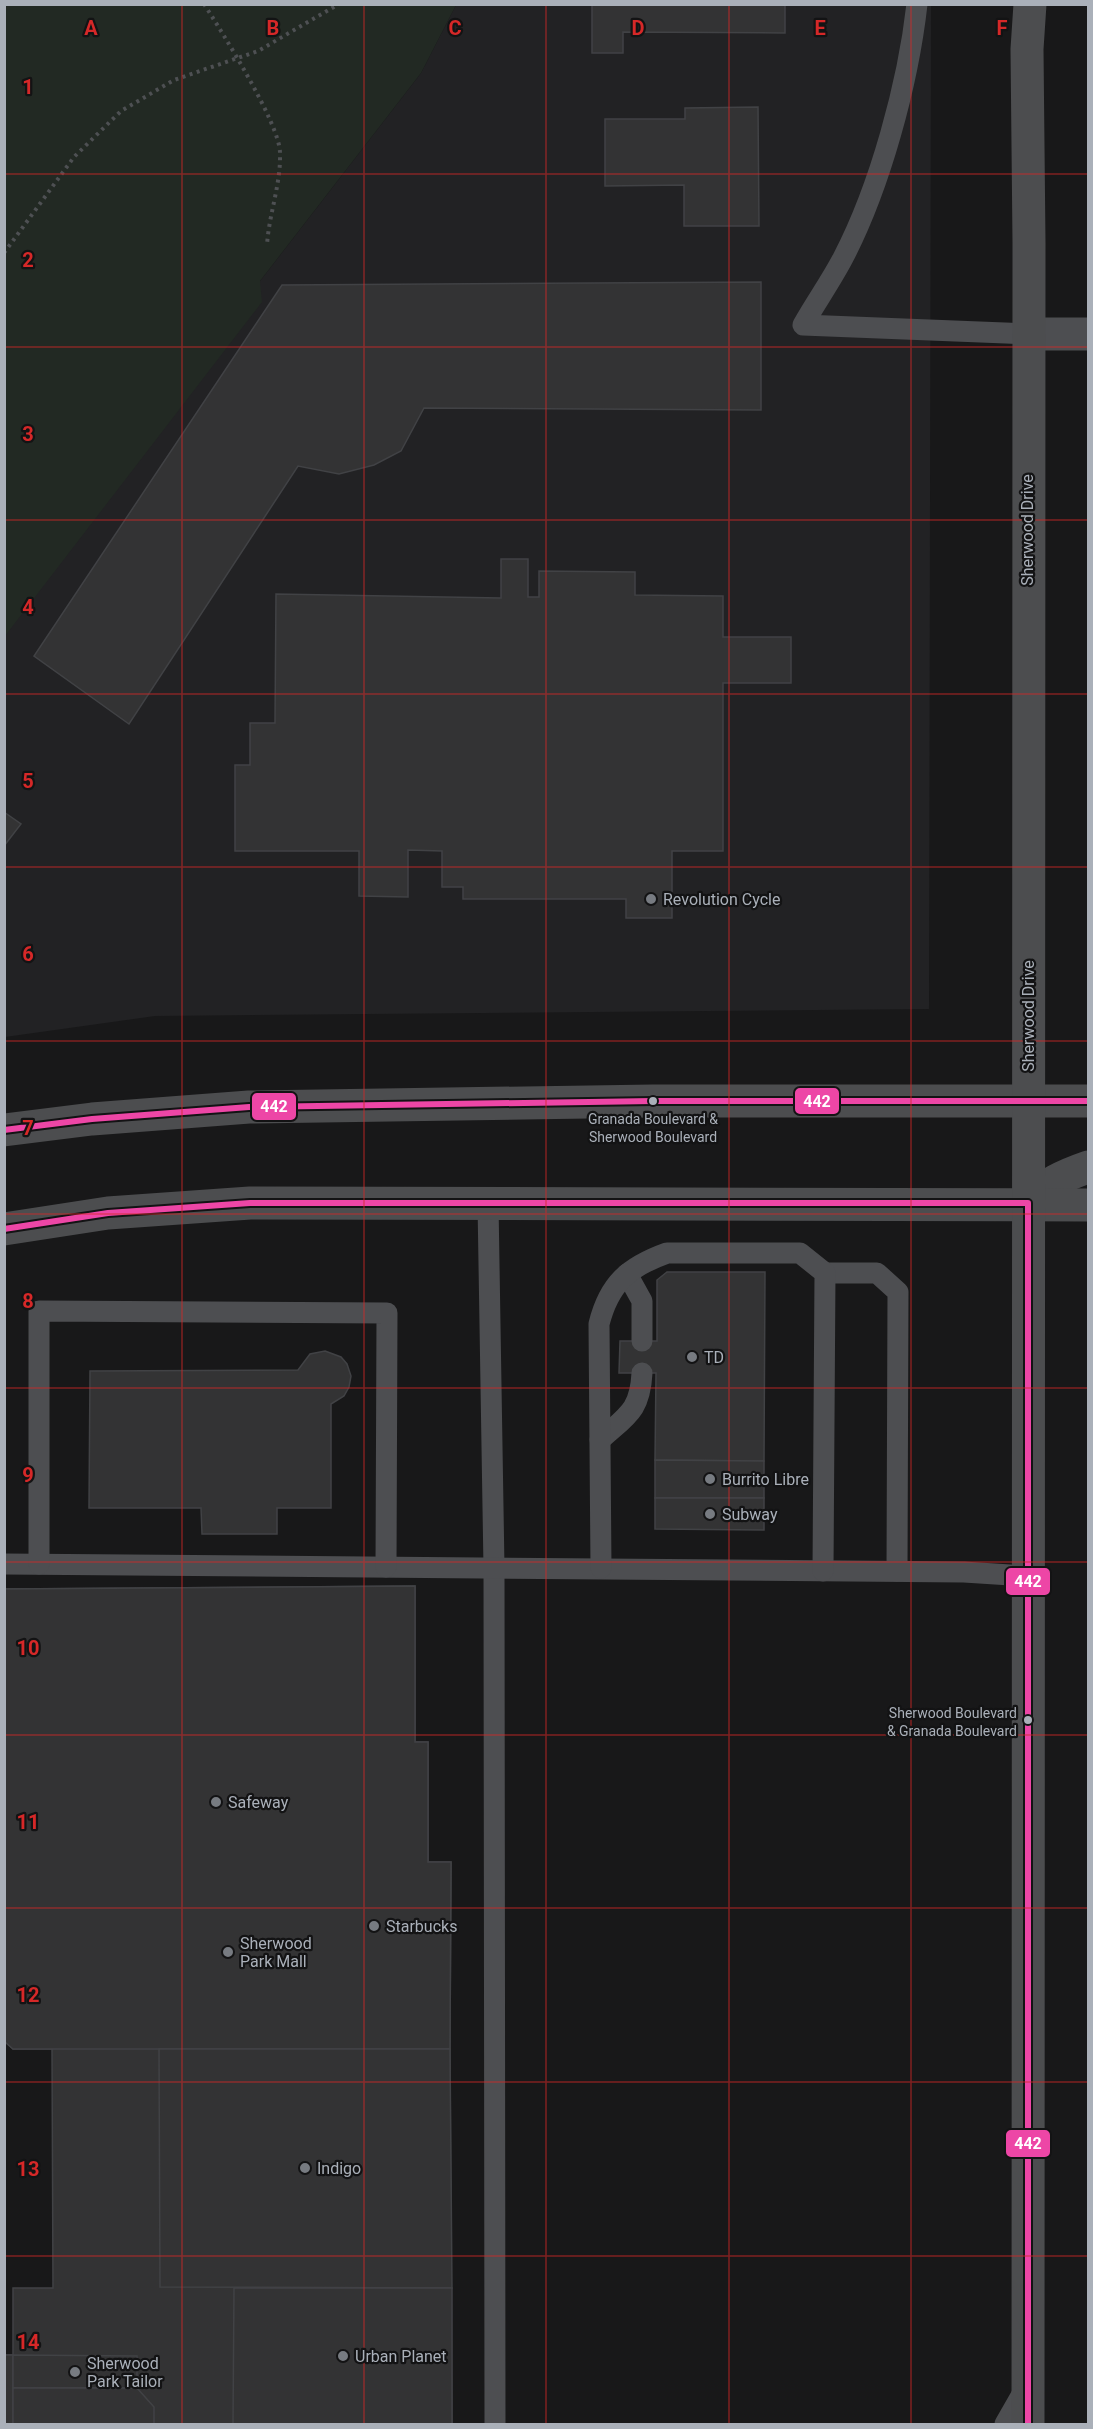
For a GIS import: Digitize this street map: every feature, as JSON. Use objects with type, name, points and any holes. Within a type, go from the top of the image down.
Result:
[{"type":"main road","name":"Sherwood Drive","points":[[1028,2424],[1029,334],[1027,49],[1030,4]]},
{"type":"main road","points":[[4,1130],[92,1119],[249,1107],[653,1101],[1089,1101]]},
{"type":"main road","points":[[1028,1203],[1039,1190],[1049,1183],[1089,1167]]},
{"type":"main road","points":[[4,1230],[108,1213],[249,1203],[1028,1203],[1089,1205]]},
{"type":"street","points":[[1029,334],[1089,334]]},
{"type":"lane","points":[[917,4],[913,37],[889,138],[859,221],[843,257],[803,325],[1029,334]]},
{"type":"lane","points":[[488,1203],[494,1568],[495,2424]]},
{"type":"lane","points":[[601,1568],[599,1323],[604,1304],[615,1285],[646,1260],[666,1253],[800,1253],[825,1273],[877,1273],[898,1292],[897,1571]]},
{"type":"lane","points":[[823,1571],[825,1273]]},
{"type":"lane","points":[[627,1274],[642,1301],[642,1341]]},
{"type":"lane","points":[[39,1564],[39,1311],[387,1313],[386,1567]]},
{"type":"lane","points":[[600,1440],[632,1410],[640,1394],[642,1373]]},
{"type":"lane","points":[[4,1564],[897,1571],[1027,1576]]},
{"type":"lane","points":[[1005,2424],[1028,2384]]},
{"type":"path","points":[[204,4],[268,116],[280,149],[280,173],[272,204],[267,244]]},
{"type":"path","points":[[4,253],[74,157],[121,111],[174,80],[258,51],[339,4]]},
{"type":"shaded area","points":[[5,4],[456,5],[421,73],[260,281],[262,302],[5,636]]},
{"type":"shaded area","points":[[456,5],[931,5],[929,1009],[155,1016],[5,1037],[4,612],[421,73]]},
{"type":"building","points":[[592,4],[785,4],[785,33],[623,32],[623,53],[592,53]]},
{"type":"building","points":[[758,107],[759,226],[684,226],[684,185],[605,186],[605,119],[685,119],[685,108]]},
{"type":"building","points":[[761,282],[761,410],[424,408],[401,451],[374,465],[339,474],[298,466],[129,724],[34,656],[282,285]]},
{"type":"building","points":[[501,559],[528,559],[528,597],[539,597],[539,571],[635,572],[635,595],[723,596],[723,637],[791,637],[791,683],[723,683],[723,851],[672,851],[672,918],[626,918],[626,899],[463,899],[463,887],[442,887],[442,851],[408,850],[408,897],[359,896],[359,851],[235,851],[235,765],[250,765],[250,723],[275,723],[276,594],[501,598]]},
{"type":"building","points":[[4,812],[21,824],[4,846]]},
{"type":"building","name":"TD","points":[[667,1272],[765,1272],[764,1461],[655,1460],[656,1373],[619,1373],[620,1341],[657,1341],[657,1280]]},
{"type":"building","points":[[325,1351],[341,1357],[347,1364],[351,1376],[344,1396],[331,1404],[331,1508],[277,1508],[277,1534],[202,1534],[201,1508],[89,1508],[90,1371],[298,1370],[310,1354]]},
{"type":"building","name":"Burrito Libre","points":[[655,1460],[764,1461],[764,1498],[655,1498]]},
{"type":"building","name":"Subway","points":[[655,1498],[764,1498],[764,1530],[655,1529]]},
{"type":"building","name":"Sherwood Park Mall","points":[[415,1586],[415,1742],[428,1742],[428,1862],[451,1862],[452,2424],[4,2424],[4,2355],[13,2355],[13,2288],[53,2288],[52,2049],[13,2049],[4,2041],[4,1589]]},
{"type":"building","name":"Safeway","points":[[415,1586],[415,1742],[428,1742],[428,1862],[451,1862],[450,2049],[13,2049],[4,2041],[4,1589]]},
{"type":"building","name":"Indigo","points":[[159,2049],[450,2049],[452,2288],[160,2287]]},
{"type":"building","name":"Urban Planet","points":[[234,2288],[452,2288],[452,2424],[233,2424]]},
{"type":"building","points":[[4,2355],[13,2355],[13,2424],[4,2424]]},
{"type":"building","name":"Sherwood Park Tailor","points":[[13,2355],[137,2356],[137,2388],[13,2388]]},
{"type":"building","points":[[13,2388],[137,2388],[154,2407],[154,2424],[13,2424]]},
{"type":"transit line","name":"442","points":[[4,1130],[92,1119],[249,1107],[653,1101],[1088,1101]]},
{"type":"transit line","name":"442","points":[[4,1229],[108,1213],[250,1203],[1028,1203],[1028,2424]]},
{"type":"place","name":"Revolution Cycle","points":[[651,899]]},
{"type":"place","name":"Granada Boulevard & Sherwood Boulevard","points":[[653,1101]]},
{"type":"place","name":"TD","points":[[692,1357]]},
{"type":"place","name":"Burrito Libre","points":[[710,1479]]},
{"type":"place","name":"Subway","points":[[710,1514]]},
{"type":"place","name":"Sherwood Boulevard & Granada Boulevard","points":[[1028,1720]]},
{"type":"place","name":"Safeway","points":[[216,1802]]},
{"type":"place","name":"Starbucks","points":[[374,1926]]},
{"type":"place","name":"Sherwood Park Mall","points":[[228,1952]]},
{"type":"place","name":"Indigo","points":[[305,2168]]},
{"type":"place","name":"Urban Planet","points":[[343,2356]]},
{"type":"place","name":"Sherwood Park Tailor","points":[[75,2372]]}]
